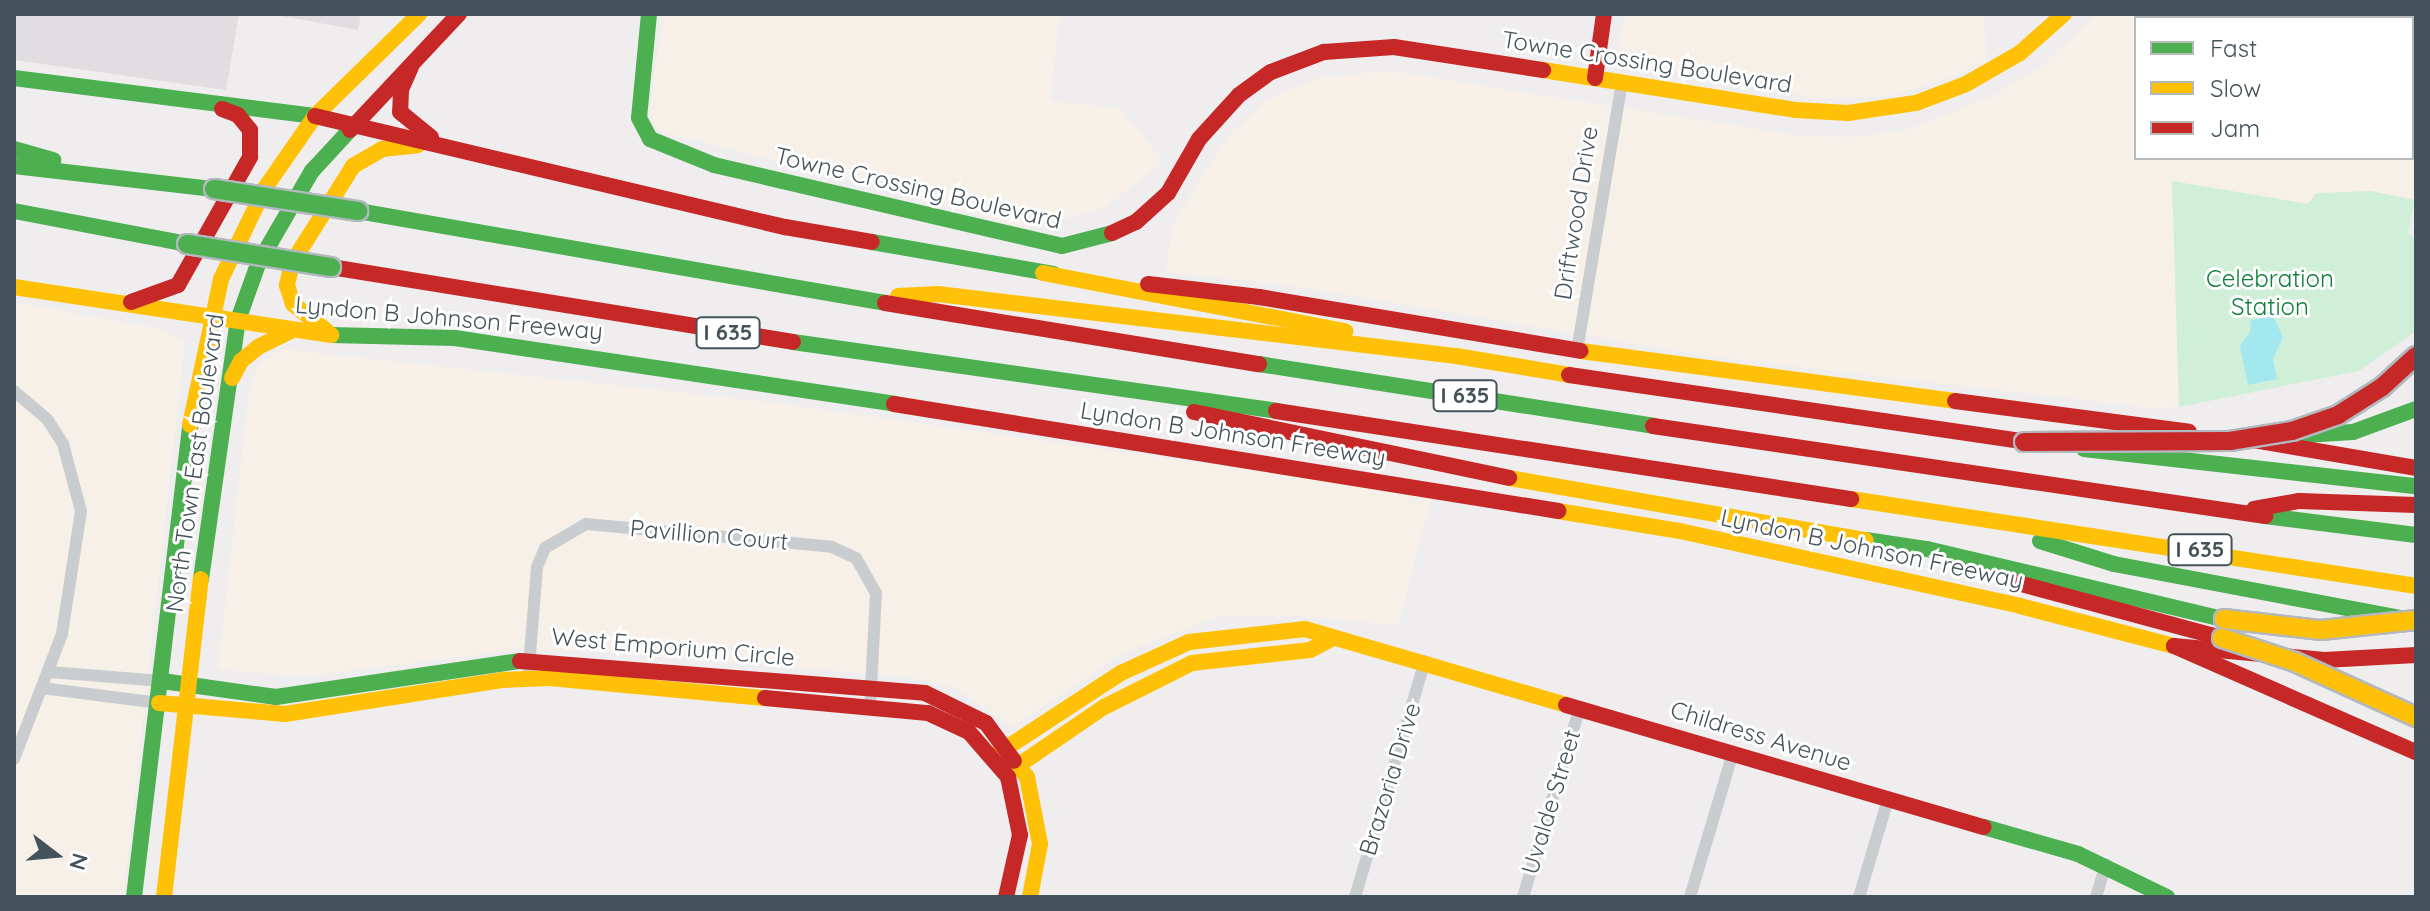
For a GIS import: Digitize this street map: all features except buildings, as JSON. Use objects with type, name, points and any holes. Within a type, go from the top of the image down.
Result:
[{"type":"main road","name":"North Town East Boulevard","points":[[134,897],[162,681],[194,388],[209,316],[242,230],[315,116],[419,14]]},
{"type":"main road","name":"North Town East Boulevard","points":[[164,897],[225,390],[238,320],[258,264],[287,206],[352,124],[459,14]]},
{"type":"main road","name":"Towne Crossing Boulevard","points":[[649,14],[639,118],[650,139],[714,165],[1046,245],[1081,245],[1136,222],[1168,193],[1224,109],[1271,72],[1305,57],[1343,48],[1394,47],[1795,110],[1896,108],[1942,95],[1995,69],[2064,14]]},
{"type":"main road","points":[[1595,78],[1604,14]]},
{"type":"main road","points":[[419,54],[401,89],[400,112],[441,146]]},
{"type":"main road","points":[[14,78],[315,116],[785,227],[1350,332],[1423,352]]},
{"type":"main road","points":[[129,302],[178,285],[250,157],[250,130],[238,115],[192,99]]},
{"type":"main road","points":[[331,335],[293,304],[287,285],[292,263],[353,166],[382,149],[441,146]]},
{"type":"main road","points":[[14,149],[112,177]]},
{"type":"main road","name":"I 635","points":[[14,166],[214,189],[358,211],[854,298],[2230,513],[2416,535]]},
{"type":"main road","name":"Lyndon B Johnson Freeway","points":[[14,211],[187,244],[678,326],[1127,390],[1982,523],[2207,550],[2416,586]]},
{"type":"main road","points":[[1043,273],[1259,297],[1577,351],[2029,414],[2223,434],[2416,468]]},
{"type":"main road","name":"Lyndon B Johnson Freeway","points":[[14,287],[331,335],[455,338],[597,356],[1680,531],[2020,606],[2174,646],[2416,752]]},
{"type":"main road","points":[[854,298],[938,294],[1423,352],[2024,442],[2416,486]]},
{"type":"main road","points":[[225,390],[241,361],[271,339],[297,329]]},
{"type":"main road","points":[[2024,442],[2230,441],[2292,431],[2338,415],[2382,387],[2416,356]]},
{"type":"main road","points":[[1127,390],[1211,416],[1396,457],[1969,557],[2224,619],[2321,630],[2416,620]]},
{"type":"main road","points":[[2223,434],[2328,436],[2376,426],[2416,409]]},
{"type":"main road","points":[[2230,513],[2299,501],[2416,505]]},
{"type":"main road","points":[[1982,523],[2114,564],[2416,620]]},
{"type":"main road","points":[[1878,543],[1924,561],[2222,638],[2295,662],[2416,717]]},
{"type":"main road","name":"Childress Avenue","points":[[1001,751],[1134,666],[1189,642],[1254,631],[1305,629],[1425,661],[2106,865],[2167,897]]},
{"type":"main road","points":[[1013,769],[1142,685],[1192,663],[1310,650],[1334,638]]},
{"type":"main road","points":[[2174,646],[2324,660],[2416,655]]},
{"type":"main road","name":"West Emporium Circle","points":[[159,703],[273,715],[530,660],[925,693],[957,705],[1001,751],[1038,810],[1040,832],[1030,897]]},
{"type":"main road","points":[[1134,666],[1142,685]]},
{"type":"main road","points":[[699,692],[700,672]]},
{"type":"main road","name":"West Emporium Circle","points":[[162,681],[276,697],[528,679],[699,692],[870,707],[948,720],[1001,751]]},
{"type":"main road","name":"West Emporium Circle","points":[[1006,897],[1020,835],[1013,769]]},
{"type":"street","name":"Driftwood Drive","points":[[1577,351],[1622,82]]},
{"type":"street","points":[[14,391],[58,435],[71,458],[81,511],[74,579],[50,672],[14,759]]},
{"type":"street","name":"Pavillion Court","points":[[528,679],[537,567],[545,548],[586,524],[832,547],[856,558],[876,593],[870,707]]},
{"type":"street","name":"Brazoria Drive","points":[[1355,897],[1425,661]]},
{"type":"street","points":[[50,672],[162,681]]},
{"type":"street","points":[[42,688],[159,703]]},
{"type":"street","name":"Uvalde Street","points":[[1523,897],[1580,707]]},
{"type":"street","points":[[1690,897],[1733,753]]},
{"type":"street","points":[[1859,897],[1888,799]]},
{"type":"street","points":[[2096,897],[2106,865]]},
{"type":"shaded area","points":[[14,14],[239,14],[226,90],[14,60]]},
{"type":"shaded area","points":[[271,14],[361,14],[358,30]]},
{"type":"shaded area","points":[[664,14],[1060,14],[1050,101],[1119,108],[1164,161],[1105,208],[1027,228],[657,130],[650,108]]},
{"type":"shaded area","points":[[1625,14],[1985,14],[1986,60],[1956,75],[1890,96],[1818,99],[1617,60]]},
{"type":"shaded area","points":[[2097,14],[2416,14],[2416,200],[2408,233],[2416,239],[2416,331],[2359,371],[2179,407],[2151,408],[1706,356],[1306,288],[1166,272],[1172,226],[1225,140],[1266,100],[1320,77],[1390,71],[1802,136],[1858,137],[1906,130],[1991,97],[2041,67]]},
{"type":"shaded area","points":[[14,302],[161,329],[185,344],[123,897],[14,897]]},
{"type":"shaded area","points":[[282,349],[770,402],[1432,496],[1398,626],[1305,616],[1218,617],[1123,653],[1012,727],[955,688],[909,677],[598,652],[524,649],[302,677],[218,669],[249,391],[258,364]]},
{"type":"green space","name":"Celebration Station","points":[[2172,181],[2308,204],[2316,193],[2371,191],[2415,200],[2408,233],[2416,239],[2416,331],[2359,371],[2179,407]]},
{"type":"water","points":[[2273,316],[2283,337],[2273,359],[2277,379],[2248,385],[2240,346],[2250,332],[2251,320]]},
{"type":"traffic: fast","points":[[649,14],[639,118],[650,139],[714,165],[1062,246],[1112,233]]},
{"type":"traffic: fast","points":[[14,78],[315,116]]},
{"type":"traffic: fast","points":[[201,579],[238,320],[258,264],[312,171],[350,130]]},
{"type":"traffic: fast","points":[[14,149],[53,160]]},
{"type":"traffic: fast","points":[[14,166],[214,189]]},
{"type":"traffic: fast","points":[[214,189],[358,211]]},
{"type":"traffic: fast","points":[[14,211],[187,244]]},
{"type":"traffic: fast","points":[[358,211],[885,303]]},
{"type":"traffic: fast","points":[[872,242],[1053,274]]},
{"type":"traffic: fast","points":[[187,244],[331,267]]},
{"type":"traffic: fast","points":[[331,335],[455,338],[894,404]]},
{"type":"traffic: fast","points":[[793,342],[1276,411]]},
{"type":"traffic: fast","points":[[1259,364],[1653,426]]},
{"type":"traffic: fast","points":[[2289,436],[2353,432],[2416,409]]},
{"type":"traffic: fast","points":[[134,897],[190,425]]},
{"type":"traffic: fast","points":[[2084,449],[2416,486]]},
{"type":"traffic: fast","points":[[2265,516],[2416,535]]},
{"type":"traffic: fast","points":[[1866,540],[1927,549],[2224,619]]},
{"type":"traffic: fast","points":[[2040,541],[2114,564],[2401,618]]},
{"type":"traffic: fast","points":[[162,681],[276,697],[520,661]]},
{"type":"traffic: fast","points":[[1984,827],[2078,854],[2167,897]]},
{"type":"traffic: slow","points":[[190,425],[221,279],[265,188],[315,116],[419,14]]},
{"type":"traffic: slow","points":[[1543,70],[1795,110],[1848,113],[1916,103],[1966,84],[2020,53],[2064,14]]},
{"type":"traffic: slow","points":[[328,332],[293,304],[287,285],[292,263],[353,166],[382,149],[418,145]]},
{"type":"traffic: slow","points":[[1043,273],[1345,331]]},
{"type":"traffic: slow","points":[[14,287],[331,335]]},
{"type":"traffic: slow","points":[[898,296],[938,294],[1456,356],[1569,375]]},
{"type":"traffic: slow","points":[[232,378],[241,361],[258,347],[293,330]]},
{"type":"traffic: slow","points":[[1581,351],[1955,401]]},
{"type":"traffic: slow","points":[[1509,478],[1866,540]]},
{"type":"traffic: slow","points":[[1851,499],[2416,586]]},
{"type":"traffic: slow","points":[[1558,511],[1680,531],[2020,606],[2174,646]]},
{"type":"traffic: slow","points":[[164,897],[201,579]]},
{"type":"traffic: slow","points":[[2224,619],[2321,630],[2416,620]]},
{"type":"traffic: slow","points":[[994,756],[1121,673],[1189,642],[1305,629],[1566,705]]},
{"type":"traffic: slow","points":[[1013,769],[1104,707],[1192,663],[1310,650],[1334,638]]},
{"type":"traffic: slow","points":[[2222,638],[2295,662],[2416,717]]},
{"type":"traffic: slow","points":[[159,703],[285,714],[503,680],[549,678],[765,698]]},
{"type":"traffic: slow","points":[[1014,761],[1027,777],[1040,844],[1030,897]]},
{"type":"traffic: jam","points":[[350,130],[459,14]]},
{"type":"traffic: jam","points":[[1595,78],[1604,14]]},
{"type":"traffic: jam","points":[[1112,233],[1136,222],[1168,193],[1199,139],[1239,95],[1271,72],[1324,52],[1394,47],[1543,70]]},
{"type":"traffic: jam","points":[[411,67],[401,89],[400,112],[431,137]]},
{"type":"traffic: jam","points":[[131,302],[178,285],[250,157],[250,130],[238,115],[222,109]]},
{"type":"traffic: jam","points":[[315,116],[785,227],[872,242]]},
{"type":"traffic: jam","points":[[331,267],[793,342]]},
{"type":"traffic: jam","points":[[1148,284],[1259,297],[1581,351]]},
{"type":"traffic: jam","points":[[885,303],[1259,364]]},
{"type":"traffic: jam","points":[[2024,442],[2230,441],[2292,431],[2338,415],[2382,387],[2416,356]]},
{"type":"traffic: jam","points":[[1569,375],[2041,444]]},
{"type":"traffic: jam","points":[[1955,401],[2189,432]]},
{"type":"traffic: jam","points":[[894,404],[1558,511]]},
{"type":"traffic: jam","points":[[1276,411],[1851,499]]},
{"type":"traffic: jam","points":[[1194,412],[1509,478]]},
{"type":"traffic: jam","points":[[1653,426],[2265,516]]},
{"type":"traffic: jam","points":[[2248,439],[2416,468]]},
{"type":"traffic: jam","points":[[2254,509],[2299,501],[2416,505]]},
{"type":"traffic: jam","points":[[2014,582],[2222,638]]},
{"type":"traffic: jam","points":[[2174,646],[2416,752]]},
{"type":"traffic: jam","points":[[2174,646],[2324,660],[2416,655]]},
{"type":"traffic: jam","points":[[520,661],[925,693],[986,723],[1014,761]]},
{"type":"traffic: jam","points":[[765,698],[928,713],[969,732],[1008,777],[1020,835],[1006,897]]},
{"type":"traffic: jam","points":[[1566,705],[1984,827]]}]
